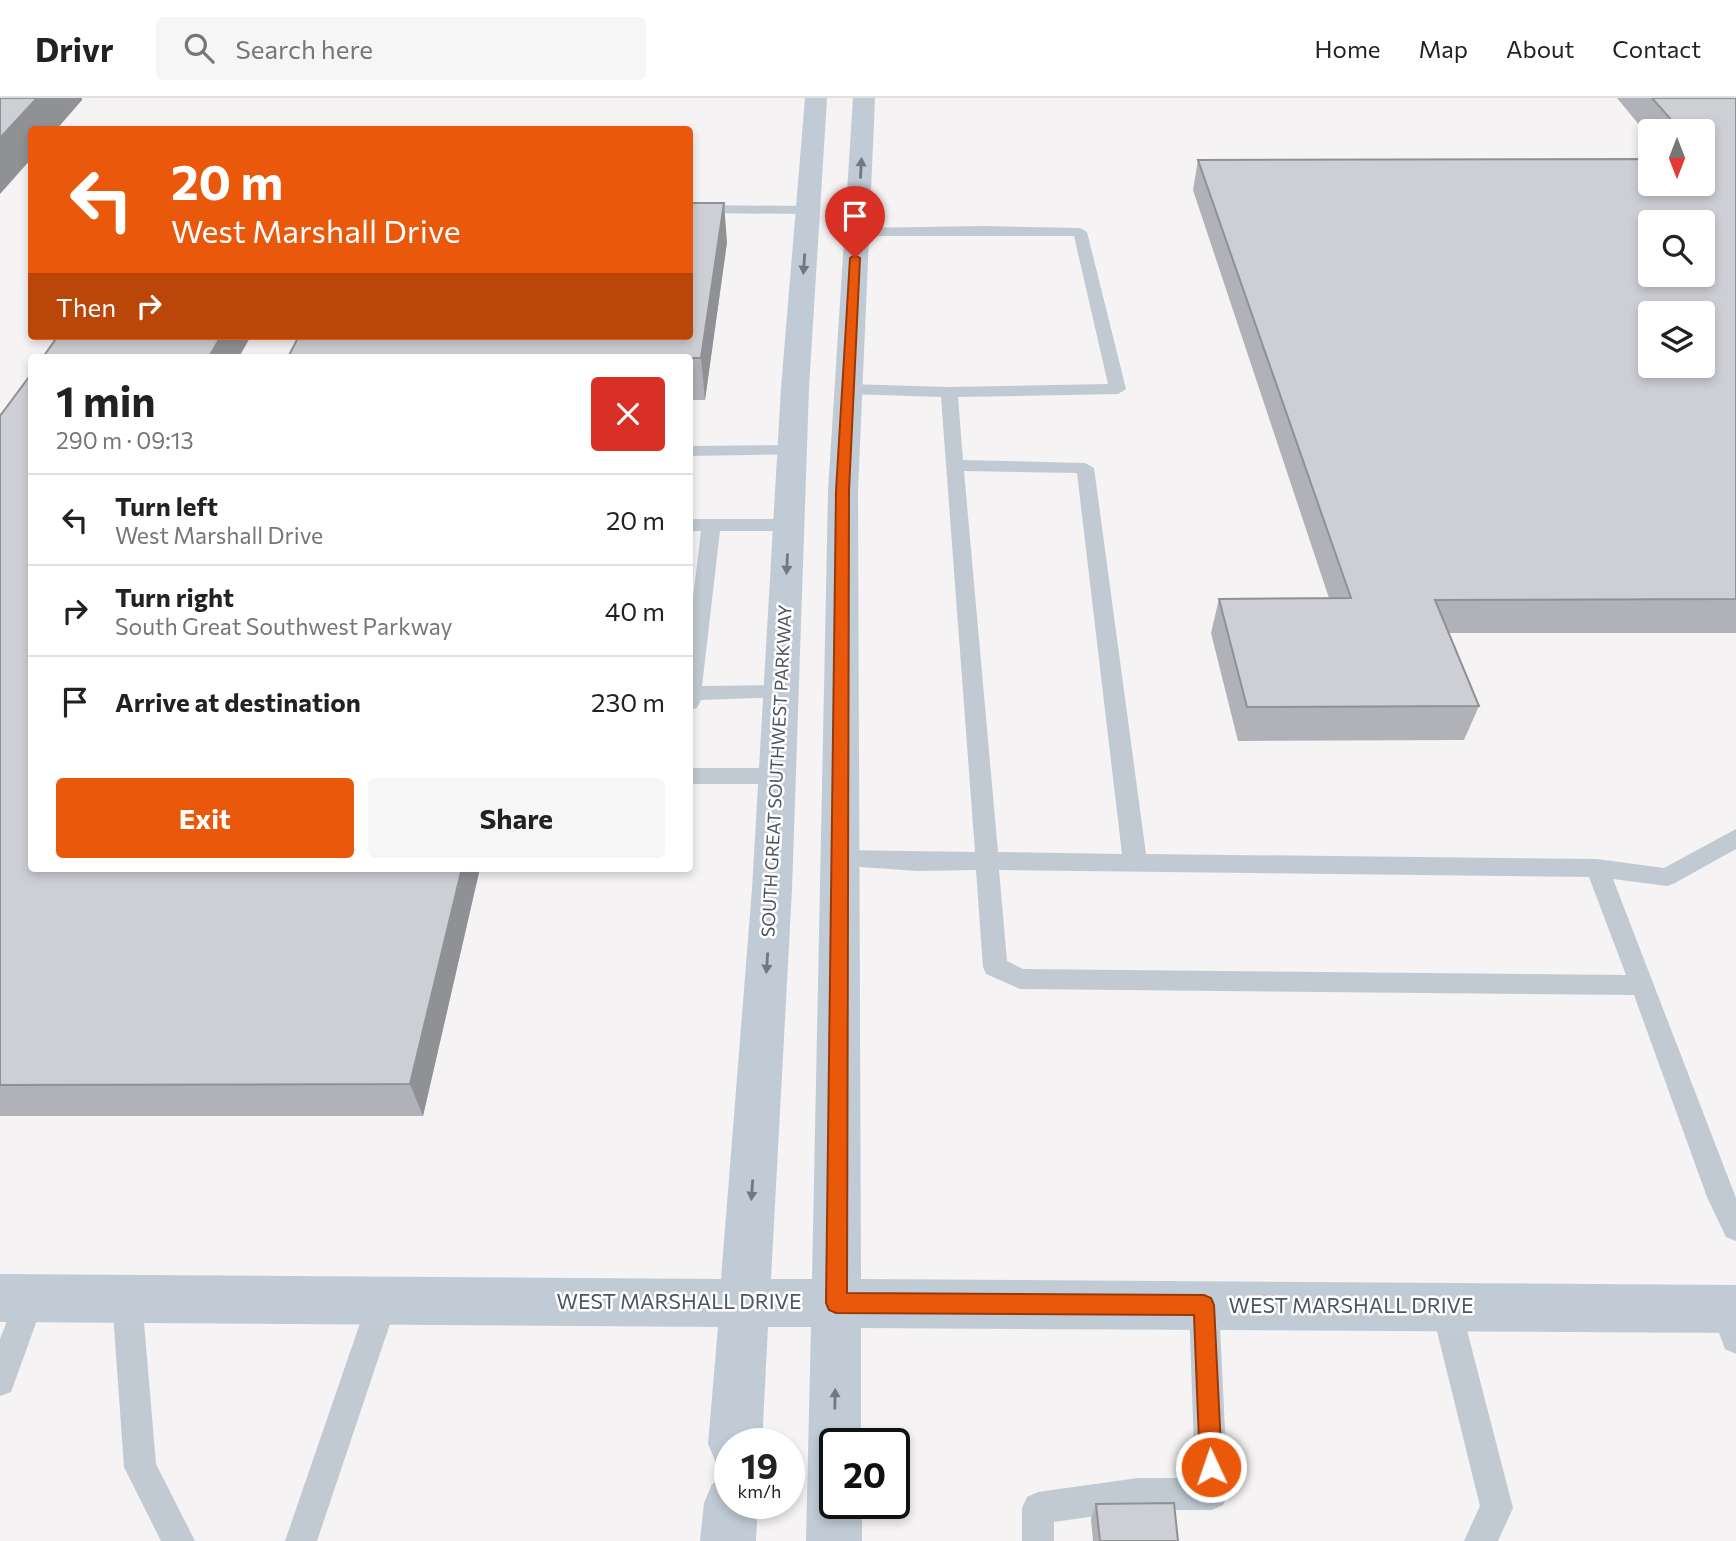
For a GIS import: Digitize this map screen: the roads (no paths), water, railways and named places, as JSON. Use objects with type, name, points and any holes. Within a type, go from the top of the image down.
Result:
[{"type":"main road","name":"SOUTH GREAT SOUTHWEST PARKWAY","points":[[736,1428],[777,776],[795,388],[816,98]]},
{"type":"main road","points":[[834,1541],[843,491],[864,98]]},
{"type":"main road","points":[[795,388],[848,389]]},
{"type":"main road","name":"WEST MARSHALL DRIVE","points":[[15,1298],[1446,1307],[1732,1319]]},
{"type":"main road","points":[[728,1541],[730,1519]]},
{"type":"lane","points":[[693,209],[808,210]]},
{"type":"lane","points":[[848,389],[949,392],[1118,389],[1080,232],[857,232]]},
{"type":"lane","points":[[949,392],[995,967],[1020,979],[1643,985]]},
{"type":"lane","points":[[693,450],[792,450]]},
{"type":"lane","points":[[956,465],[1085,468],[1135,862]]},
{"type":"lane","points":[[693,525],[789,525]]},
{"type":"lane","points":[[693,672],[711,525]]},
{"type":"lane","points":[[693,697],[781,692]]},
{"type":"lane","points":[[693,776],[777,776]]},
{"type":"lane","points":[[839,859],[1597,868],[1667,877],[1736,838]]},
{"type":"lane","points":[[1597,868],[1721,1197],[1736,1228]]},
{"type":"lane","points":[[0,1381],[15,1298]]},
{"type":"lane","points":[[127,1299],[141,1467],[179,1541]]},
{"type":"lane","points":[[301,1541],[383,1300]]},
{"type":"lane","points":[[1038,1541],[1038,1508],[1138,1494],[1212,1494],[1204,1305]]},
{"type":"lane","points":[[1446,1307],[1497,1508],[1480,1541]]}]
